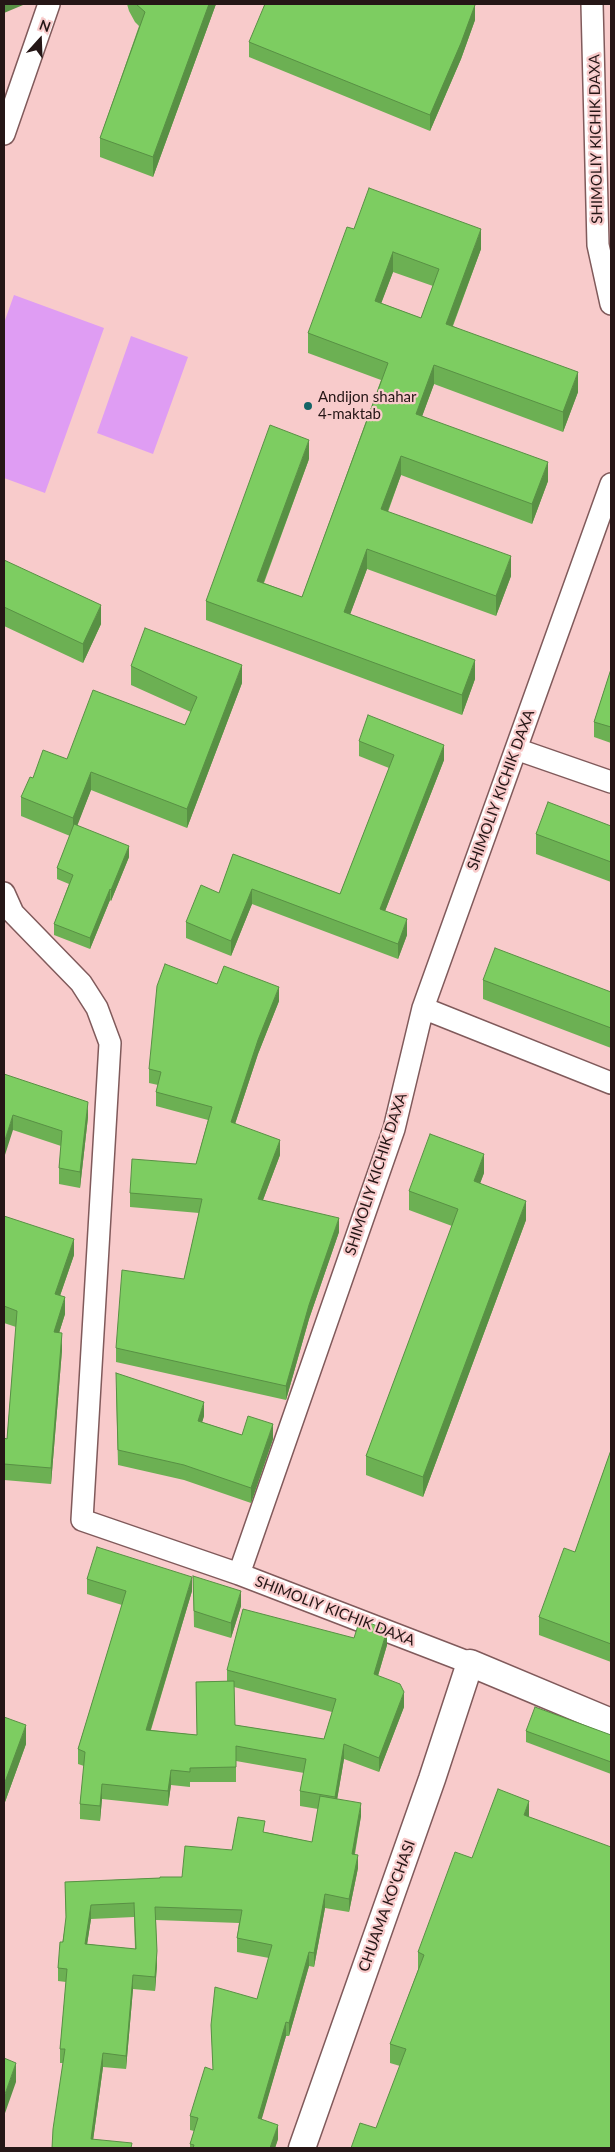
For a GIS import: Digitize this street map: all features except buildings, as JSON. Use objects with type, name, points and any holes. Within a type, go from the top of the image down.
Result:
[{"type":"street","points":[[4,134],[49,4]]},
{"type":"street","name":"SHIMOLIY KICHIK DAXA","points":[[592,4],[605,244],[611,304]]},
{"type":"street","name":"SHIMOLIY KICHIK DAXA","points":[[470,1663],[239,1574],[394,1129],[423,1008],[611,484]]},
{"type":"street","points":[[516,749],[611,782]]},
{"type":"street","points":[[4,893],[13,913],[81,983],[97,1008],[110,1043],[82,1520],[239,1574]]},
{"type":"street","points":[[423,1008],[611,1082]]},
{"type":"street","points":[[470,1663],[611,1719]]},
{"type":"street","name":"CHUAMA KO'CHASI","points":[[302,2148],[432,1779],[470,1663]]},
{"type":"shaded area","points":[[14,295],[104,328],[45,493],[4,478],[4,323]]},
{"type":"shaded area","points":[[131,336],[188,357],[153,454],[97,433]]},
{"type":"place","name":"Andijon shahar 4-maktab","points":[[308,406]]}]
